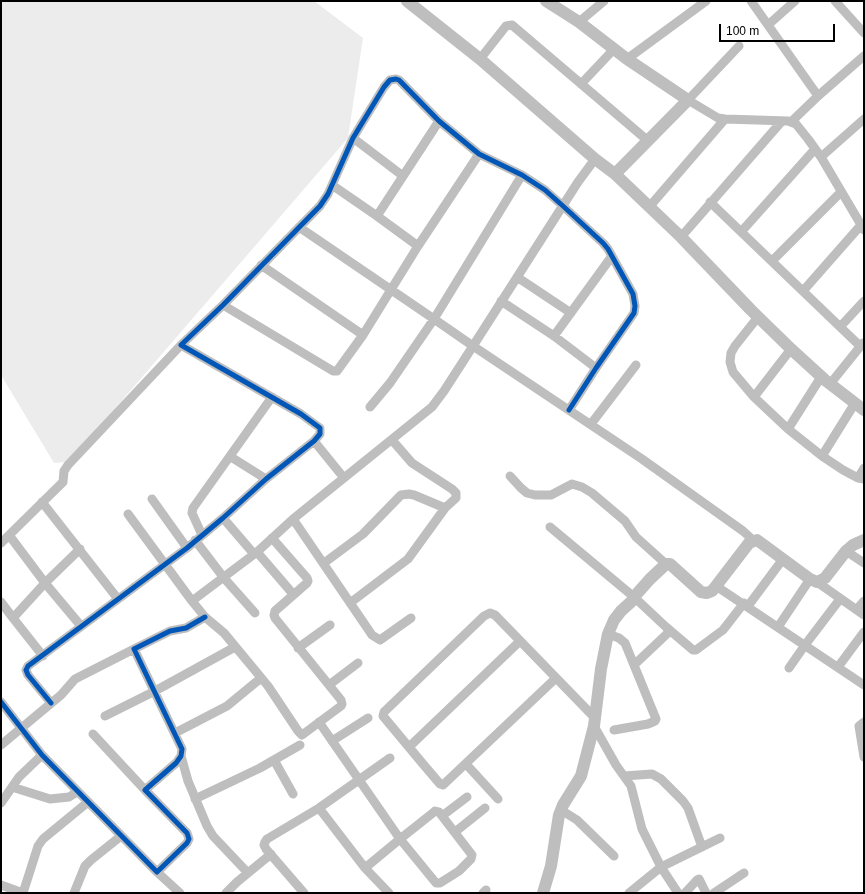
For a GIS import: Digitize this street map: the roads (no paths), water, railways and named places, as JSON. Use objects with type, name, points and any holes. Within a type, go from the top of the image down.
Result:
[{"type":"street","points":[[407,1],[480,59],[592,163],[615,174],[682,237],[758,317],[791,349],[826,380],[860,406],[822,456]]},
{"type":"street","points":[[546,1],[579,22],[627,59],[688,100],[718,118],[787,121],[799,127],[821,157],[863,228],[803,291]]},
{"type":"street","points":[[579,22],[604,1]]},
{"type":"street","points":[[751,1],[818,96]]},
{"type":"street","points":[[768,25],[795,1]]},
{"type":"street","points":[[835,1],[864,33]]},
{"type":"street","points":[[627,59],[701,3]]},
{"type":"street","points":[[480,59],[506,26],[512,25],[647,140]]},
{"type":"street","points":[[615,174],[739,46]]},
{"type":"street","points":[[581,84],[614,49]]},
{"type":"street","points":[[682,237],[710,202],[787,121],[864,56]]},
{"type":"street","points":[[1,544],[8,535],[63,482],[64,471],[68,465],[181,345],[320,206],[332,185],[353,138],[384,87],[390,80],[393,79],[399,80],[439,121],[479,154],[522,175],[545,190],[563,206],[603,243],[633,294],[635,309],[634,313],[569,410]]},
{"type":"street","points":[[650,206],[725,119]]},
{"type":"street","points":[[821,157],[864,119]]},
{"type":"street","points":[[377,216],[439,121]]},
{"type":"street","points":[[353,138],[403,176]]},
{"type":"street","points":[[742,232],[815,149]]},
{"type":"street","points":[[223,304],[333,372],[339,370],[479,154]]},
{"type":"street","points":[[192,601],[255,553],[293,519],[432,407],[438,400],[578,182],[592,163]]},
{"type":"street","points":[[370,408],[390,383],[434,319],[522,175]]},
{"type":"street","points":[[332,185],[418,246]]},
{"type":"street","points":[[772,261],[841,192]]},
{"type":"street","points":[[710,202],[840,327],[862,344],[826,380],[788,429]]},
{"type":"street","points":[[299,227],[473,346],[591,424],[737,526],[754,540],[760,541],[783,559],[860,612],[864,601]]},
{"type":"street","points":[[554,336],[612,256]]},
{"type":"street","points":[[261,265],[363,335]]},
{"type":"street","points":[[517,277],[571,313]]},
{"type":"street","points":[[501,301],[554,336],[596,368]]},
{"type":"street","points":[[840,327],[864,301]]},
{"type":"street","points":[[758,317],[735,346],[730,358],[730,367],[733,372],[754,397],[788,429],[822,456],[843,470],[861,479],[864,468]]},
{"type":"street","points":[[51,703],[26,672],[28,666],[187,548],[266,479],[314,441],[320,434],[320,428],[301,414],[181,345]]},
{"type":"street","points":[[754,397],[791,349]]},
{"type":"street","points":[[591,424],[636,365]]},
{"type":"street","points":[[255,613],[224,578],[198,537],[192,511],[272,397]]},
{"type":"street","points":[[350,603],[408,559],[445,508],[456,498],[456,493],[454,491],[412,463],[392,440]]},
{"type":"street","points":[[314,441],[344,478]]},
{"type":"street","points":[[231,456],[266,479]]},
{"type":"street","points":[[510,476],[527,493],[534,495],[551,495],[572,484],[582,487],[592,493],[625,521],[636,537],[666,564],[670,564],[701,592],[707,593],[712,591],[746,547],[754,540]]},
{"type":"street","points":[[324,563],[363,534],[401,495],[405,494],[414,496],[445,508]]},
{"type":"street","points":[[152,498],[187,548]]},
{"type":"street","points":[[42,502],[118,598]]},
{"type":"street","points":[[128,514],[164,565],[192,601],[205,617],[224,633],[261,678],[300,734],[305,734],[342,704],[341,700],[298,648],[274,615],[275,611],[307,583],[308,580],[272,538]]},
{"type":"street","points":[[223,518],[293,594]]},
{"type":"street","points":[[293,519],[372,635],[380,640],[411,618]]},
{"type":"street","points":[[550,527],[634,597],[690,648],[696,650],[723,630],[746,605],[783,559]]},
{"type":"street","points":[[8,535],[81,626]]},
{"type":"street","points":[[778,627],[814,581],[825,578],[853,544],[864,540]]},
{"type":"street","points":[[13,618],[45,583],[80,549]]},
{"type":"street","points":[[846,551],[864,563]]},
{"type":"street","points":[[543,893],[551,866],[556,831],[562,810],[580,776],[595,722],[604,647],[608,634],[614,620],[621,611],[666,564]]},
{"type":"street","points":[[716,586],[864,685]]},
{"type":"street","points":[[789,668],[840,599]]},
{"type":"street","points":[[1,602],[43,656]]},
{"type":"street","points":[[556,678],[445,784],[442,785],[408,747],[384,718],[383,714],[484,616],[490,613],[495,615],[556,678],[595,722],[616,765],[631,786],[642,829],[661,867],[678,893]]},
{"type":"street","points":[[1,745],[61,695],[75,679],[134,648],[170,631],[186,628],[205,617]]},
{"type":"street","points":[[298,648],[330,625]]},
{"type":"street","points":[[634,665],[670,631]]},
{"type":"street","points":[[838,667],[864,632]]},
{"type":"street","points":[[608,634],[622,639],[656,719],[648,724],[614,730]]},
{"type":"street","points":[[408,747],[520,641]]},
{"type":"street","points":[[105,716],[155,691],[234,647]]},
{"type":"street","points":[[134,648],[182,746],[181,756],[188,781],[203,818],[213,836],[248,873]]},
{"type":"street","points":[[329,685],[358,663]]},
{"type":"street","points":[[175,733],[227,706],[261,678]]},
{"type":"street","points":[[1,702],[42,755],[121,836],[180,893]]},
{"type":"street","points":[[332,741],[368,718]]},
{"type":"street","points":[[319,722],[400,840],[434,881],[438,884],[459,871],[472,857],[472,853],[442,816],[435,811],[400,840],[365,868]]},
{"type":"street","points":[[864,722],[859,726],[859,730],[864,757]]},
{"type":"street","points":[[93,734],[186,832],[188,836],[189,839],[187,843],[157,872]]},
{"type":"street","points":[[195,799],[274,760],[300,744]]},
{"type":"street","points":[[1,803],[19,777],[42,755]]},
{"type":"street","points":[[145,790],[174,765],[181,756]]},
{"type":"street","points":[[304,893],[264,845],[267,839],[319,808],[390,758]]},
{"type":"street","points":[[274,760],[293,794]]},
{"type":"street","points":[[466,764],[498,799]]},
{"type":"street","points":[[624,776],[652,774],[662,779],[688,808],[702,846]]},
{"type":"street","points":[[12,787],[50,799],[69,797],[78,792]]},
{"type":"street","points":[[442,816],[467,797]]},
{"type":"street","points":[[1,885],[23,893],[38,846],[42,839],[88,802]]},
{"type":"street","points":[[319,808],[365,868],[389,893]]},
{"type":"street","points":[[455,832],[485,808]]},
{"type":"street","points":[[562,810],[577,820],[614,856]]},
{"type":"street","points":[[74,893],[86,866],[91,860],[121,836]]},
{"type":"street","points":[[629,893],[661,867],[720,838]]},
{"type":"street","points":[[226,893],[271,854]]},
{"type":"street","points":[[714,893],[744,873]]},
{"type":"street","points":[[685,893],[699,879],[706,893]]}]
